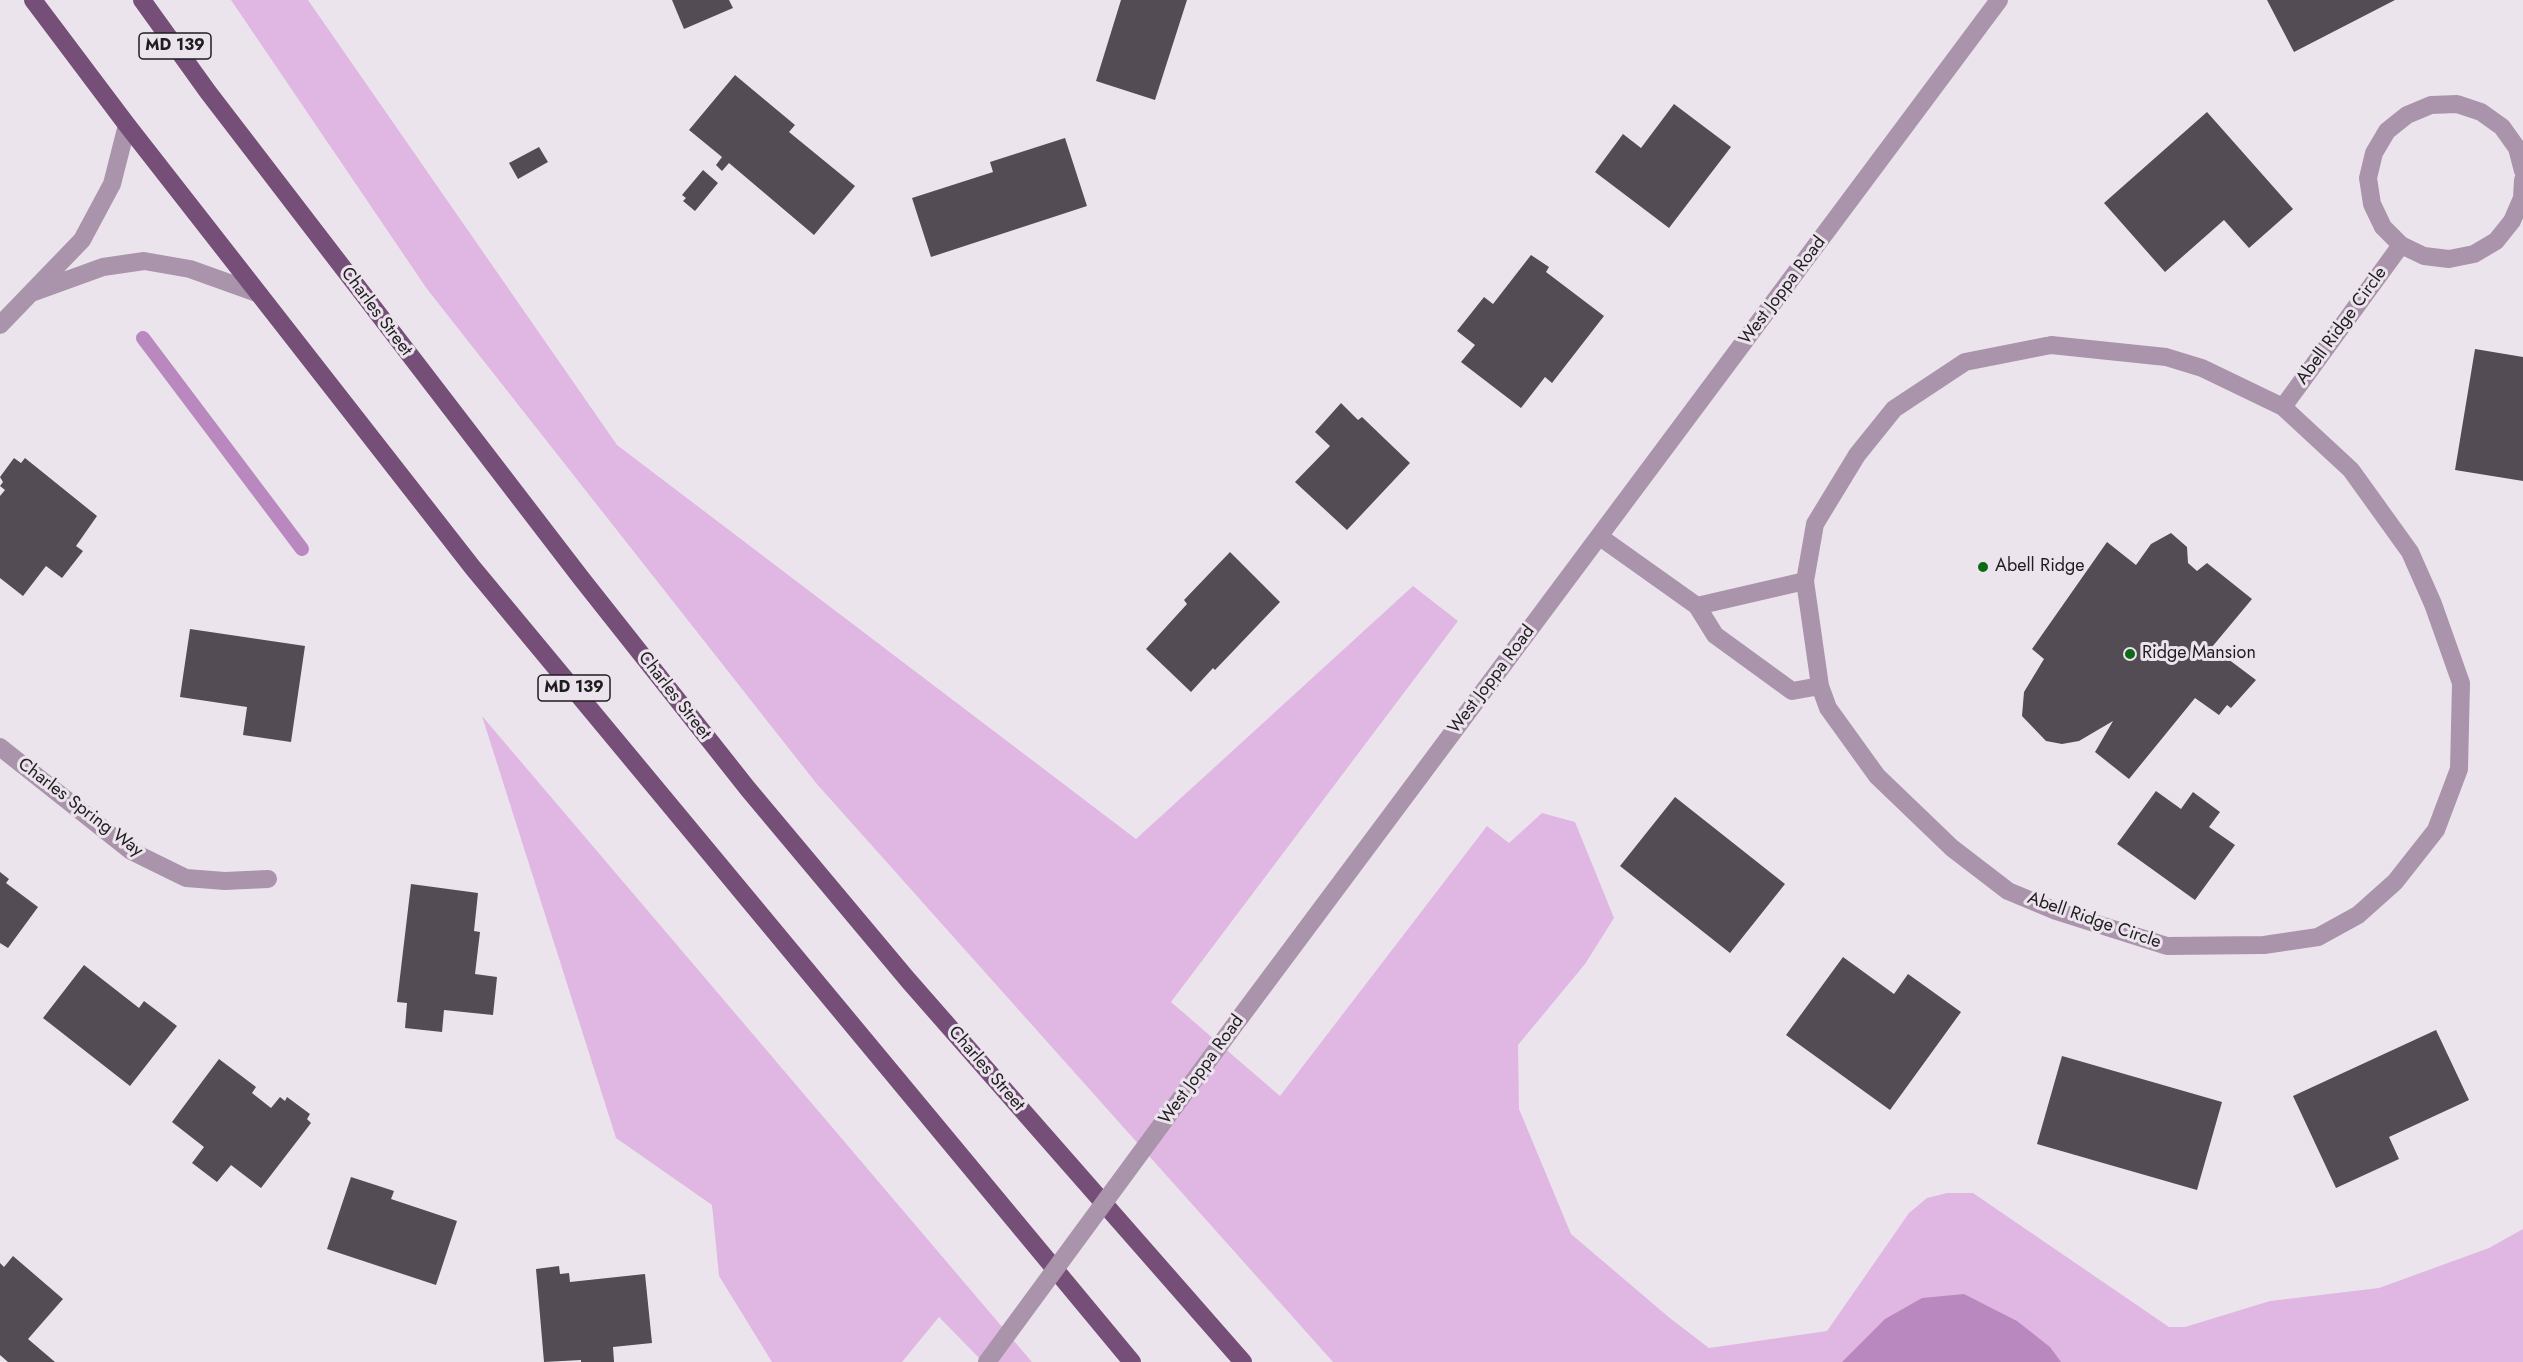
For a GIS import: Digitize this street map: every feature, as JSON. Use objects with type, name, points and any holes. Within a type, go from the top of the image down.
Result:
[{"type":"main road","name":"MD 139","points":[[33,0],[257,293],[473,568],[1132,1362]]},
{"type":"main road","name":"Charles Street","points":[[142,0],[208,92],[581,578],[748,789],[908,980],[1243,1362]]},
{"type":"street","name":"West Joppa Road","points":[[987,1362],[1239,1019],[2000,0]]},
{"type":"street","points":[[2523,171],[2517,148],[2502,127],[2481,112],[2457,104],[2431,105],[2407,115],[2387,131],[2374,153],[2368,178],[2372,204],[2383,227],[2402,245],[2424,256],[2449,259],[2474,254],[2496,241],[2512,221],[2522,198],[2523,180]]},
{"type":"street","points":[[0,325],[82,240],[112,184],[127,125]]},
{"type":"street","name":"Abell Ridge Circle","points":[[2283,407],[2402,245]]},
{"type":"street","points":[[27,295],[103,267],[144,261],[190,269],[257,293]]},
{"type":"street","name":"Abell Ridge Circle","points":[[2052,345],[2166,357],[2202,368],[2283,407],[2351,470],[2410,552],[2433,604],[2461,683],[2458,769],[2436,830],[2395,882],[2358,915],[2318,937],[2264,945],[2167,946],[2028,900],[2008,891],[1952,848],[1877,776],[1828,708],[1820,686],[1805,581],[1815,524],[1857,455],[1894,409],[1965,362],[2052,345]]},
{"type":"street","points":[[1600,537],[1697,606],[1715,635],[1792,691],[1820,686]]},
{"type":"street","points":[[1697,606],[1805,581]]},
{"type":"street","name":"Charles Spring Way","points":[[0,747],[132,851],[186,878],[225,881],[268,879]]},
{"type":"shaded area","points":[[231,0],[308,0],[617,445],[1136,839],[1413,586],[1458,621],[1171,1002],[1280,1096],[1487,826],[1509,843],[1542,813],[1575,822],[1614,918],[1585,964],[1518,1045],[1519,1109],[1571,1234],[1671,1319],[1709,1348],[1827,1331],[1909,1213],[1927,1198],[1947,1193],[1973,1193],[2169,1327],[2185,1327],[2270,1301],[2379,1288],[2489,1248],[2523,1229],[2523,1362],[1333,1362],[816,783],[427,289]]},
{"type":"shaded area","points":[[482,716],[1032,1362],[983,1362],[939,1317],[902,1362],[772,1362],[719,1276],[712,1205],[616,1138]]},
{"type":"shaded area","points":[[1964,1294],[2017,1321],[2050,1347],[2061,1362],[1842,1362],[1885,1319],[1922,1298]]},
{"type":"building","points":[[672,0],[729,0],[733,8],[684,29]]},
{"type":"building","points":[[1121,0],[1187,0],[1155,100],[1096,81]]},
{"type":"building","points":[[2267,0],[2395,0],[2294,52]]},
{"type":"building","points":[[735,75],[795,125],[789,132],[855,186],[814,235],[729,163],[722,171],[716,165],[722,157],[689,130]]},
{"type":"building","points":[[1674,104],[1731,147],[1669,228],[1595,172],[1623,134],[1641,148]]},
{"type":"building","points":[[2207,112],[2293,209],[2249,248],[2224,220],[2165,272],[2104,203]]},
{"type":"building","points":[[1065,138],[1087,206],[931,257],[912,198],[993,172],[990,162]]},
{"type":"building","points":[[539,147],[548,162],[518,179],[509,163]]},
{"type":"building","points":[[703,170],[718,183],[695,211],[683,201],[686,198],[682,195]]},
{"type":"building","points":[[1531,255],[1549,267],[1546,272],[1604,316],[1552,383],[1545,377],[1521,408],[1461,362],[1475,345],[1457,331],[1484,297],[1493,304]]},
{"type":"building","points":[[2475,349],[2523,357],[2523,481],[2455,470]]},
{"type":"building","points":[[1341,403],[1358,420],[1362,417],[1410,463],[1347,530],[1295,482],[1330,446],[1315,432]]},
{"type":"building","points":[[14,458],[21,463],[25,458],[97,516],[76,546],[83,551],[62,578],[46,566],[23,596],[0,578],[0,496],[5,490],[0,486],[3,482],[0,477]]},
{"type":"building","name":"Ridge Mansion","points":[[2171,533],[2187,547],[2188,563],[2197,571],[2207,563],[2252,599],[2212,647],[2256,680],[2231,708],[2227,705],[2219,715],[2195,698],[2129,779],[2095,752],[2113,721],[2079,741],[2062,744],[2046,741],[2022,716],[2024,692],[2044,659],[2032,649],[2107,542],[2136,565],[2151,544]]},
{"type":"building","points":[[1230,552],[1280,602],[1191,692],[1146,649],[1187,604],[1184,600]]},
{"type":"building","points":[[190,629],[305,646],[291,742],[243,735],[247,707],[180,697]]},
{"type":"building","points":[[2156,791],[2181,809],[2193,792],[2220,812],[2209,827],[2235,845],[2195,900],[2117,844]]},
{"type":"building","points":[[1675,797],[1785,884],[1730,953],[1620,866]]},
{"type":"building","points":[[0,872],[9,879],[6,883],[38,907],[8,948],[0,943]]},
{"type":"building","points":[[411,884],[478,893],[474,931],[480,932],[475,974],[497,977],[493,1015],[444,1010],[442,1032],[405,1028],[407,1003],[397,1002]]},
{"type":"building","points":[[1843,957],[1894,994],[1908,974],[1961,1012],[1890,1110],[1786,1035]]},
{"type":"building","points":[[84,965],[139,1008],[144,1001],[177,1026],[130,1086],[43,1018]]},
{"type":"building","points":[[2436,1030],[2469,1100],[2389,1137],[2399,1159],[2336,1188],[2293,1096]]},
{"type":"building","points":[[2062,1056],[2222,1102],[2197,1190],[2037,1144]]},
{"type":"building","points":[[219,1059],[256,1087],[252,1093],[271,1108],[280,1097],[285,1101],[287,1097],[310,1114],[307,1119],[311,1123],[261,1188],[231,1165],[217,1182],[192,1163],[204,1147],[172,1122]]},
{"type":"building","points":[[351,1177],[394,1191],[391,1199],[457,1221],[436,1285],[327,1249]]},
{"type":"building","points":[[13,1256],[63,1299],[28,1339],[55,1362],[8,1362],[0,1355],[0,1263],[4,1267]]},
{"type":"building","points":[[559,1266],[560,1274],[569,1273],[570,1282],[645,1274],[652,1343],[613,1347],[614,1362],[581,1362],[581,1360],[544,1362],[536,1269]]},
{"type":"waterway","points":[[143,338],[302,549]]},
{"type":"place","name":"Abell Ridge","points":[[1983,567]]},
{"type":"place","name":"Ridge Mansion","points":[[2130,654]]}]
